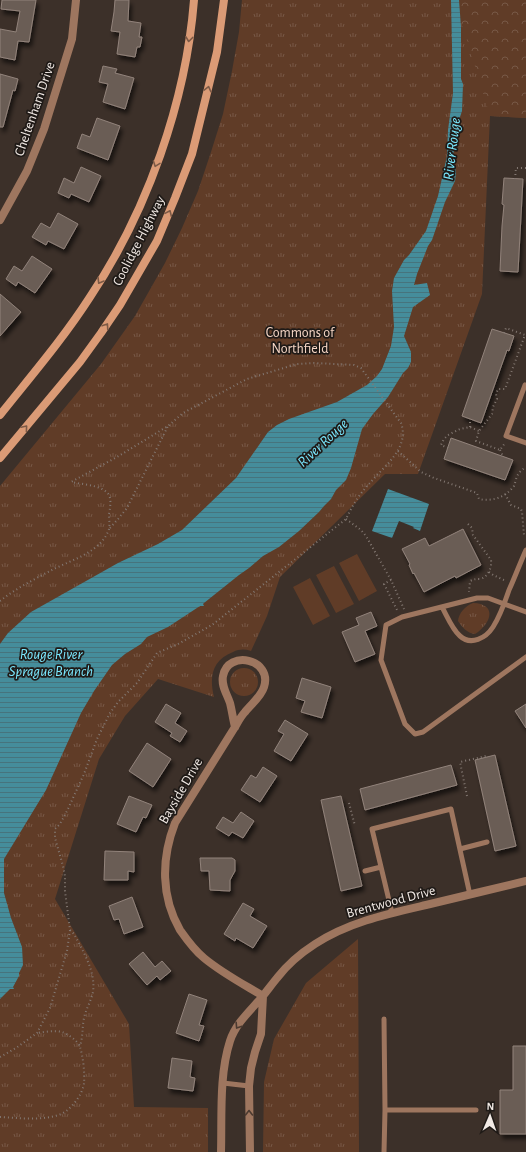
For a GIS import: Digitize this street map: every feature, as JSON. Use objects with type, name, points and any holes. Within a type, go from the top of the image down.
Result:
[{"type":"main road","name":"Coolidge Highway","points":[[0,415],[54,348],[91,297],[110,266],[141,203],[156,166],[174,112],[187,56],[194,0]]},
{"type":"main road","name":"Coolidge Highway","points":[[0,458],[80,362],[101,333],[120,305],[157,240],[192,154],[217,52],[224,0]]},
{"type":"street","name":"Cheltenham Drive","points":[[0,220],[27,171],[44,129],[72,40],[76,0]]},
{"type":"street","name":"Bayside Drive","points":[[235,727],[231,707],[222,679],[223,674],[230,664],[244,660],[258,665],[262,670],[265,681],[264,686],[259,696],[244,712],[235,727],[175,824],[170,835],[165,864],[166,890],[177,924],[187,941],[196,951],[203,958],[228,976],[263,996]]},
{"type":"street","name":"Brentwood Drive","points":[[221,1152],[223,1083],[225,1063],[231,1039],[237,1025],[296,958],[329,935],[364,920],[526,882]]},
{"type":"street","points":[[250,1152],[249,1086],[252,1063],[260,1034],[263,996]]},
{"type":"lane","points":[[526,386],[506,436],[526,443]]},
{"type":"lane","points":[[442,607],[454,630],[460,637],[469,641],[485,636],[493,627],[504,604],[526,550]]},
{"type":"lane","points":[[526,612],[488,598],[477,598],[407,616],[386,625],[381,660],[405,724],[415,734],[423,732],[526,657]]},
{"type":"lane","points":[[392,913],[372,829],[450,809],[470,894]]},
{"type":"lane","points":[[460,849],[487,842]]},
{"type":"lane","points":[[365,871],[381,867]]},
{"type":"lane","points":[[384,1019],[384,1152]]},
{"type":"lane","points":[[223,1083],[249,1086]]},
{"type":"lane","points":[[385,1110],[476,1110]]},
{"type":"path","points":[[515,179],[516,168],[526,168]]},
{"type":"path","points":[[503,456],[500,450],[476,442],[480,431],[492,414],[493,407],[497,399],[496,394],[498,389],[505,389],[525,335],[506,328],[504,333]]},
{"type":"path","points":[[0,1057],[37,1033],[50,1008],[68,951],[70,930],[64,891],[65,876],[55,838],[55,829],[60,824],[67,811],[84,774],[97,739],[110,713],[118,702],[137,683],[157,653],[178,644],[212,625],[346,519],[350,509],[369,484],[398,451],[404,431],[401,423],[365,372],[361,368],[354,365],[314,363],[297,364],[247,379],[183,413],[168,426],[117,457],[71,482],[98,487],[108,493],[110,506],[109,528]]},
{"type":"path","points":[[470,419],[470,427]]},
{"type":"path","points":[[0,601],[51,570],[85,554],[96,547],[104,538],[109,528],[118,520],[127,508],[168,426]]},
{"type":"path","points":[[448,448],[441,446],[444,439],[448,435],[460,429],[470,427],[480,431]]},
{"type":"path","points":[[500,450],[506,443]]},
{"type":"path","points":[[398,451],[422,472],[434,478],[477,493],[479,499],[484,500],[493,500],[505,494],[515,484],[520,471],[526,468]]},
{"type":"path","points":[[505,494],[511,505],[521,509],[524,535],[526,536]]},
{"type":"path","points":[[346,519],[361,530],[366,536],[391,580],[407,616]]},
{"type":"path","points":[[468,524],[472,528],[473,535],[491,560],[492,564],[489,572],[484,577],[470,581],[470,599]]},
{"type":"path","points":[[489,572],[497,577]]},
{"type":"path","points":[[391,580],[384,584],[401,618]]},
{"type":"path","points":[[467,796],[460,762],[486,757]]},
{"type":"path","points":[[349,803],[355,826]]},
{"type":"path","points":[[0,1117],[29,1119],[45,1118],[61,1114],[67,1110],[80,1094],[84,1084],[84,1066],[80,1046],[82,1041],[84,1018],[93,984],[89,966],[74,934],[70,930]]},
{"type":"path","points":[[37,1033],[51,1031],[62,1032],[71,1037],[80,1046]]},
{"type":"green space","name":"Commons of Northfield","points":[[242,0],[526,0],[526,118],[490,116],[482,294],[418,474],[385,474],[280,577],[267,616],[251,651],[235,651],[226,655],[216,664],[212,676],[214,697],[158,679],[125,716],[99,759],[55,899],[129,1024],[134,1107],[208,1108],[208,1152],[0,1152],[0,486],[101,364],[135,316],[165,263],[198,191],[223,114],[239,32]]},
{"type":"green space","points":[[455,0],[526,0],[526,118],[490,116]]},
{"type":"green space","points":[[357,554],[377,591],[359,601],[339,563]]},
{"type":"green space","points":[[334,566],[354,604],[336,613],[316,575]]},
{"type":"green space","points":[[310,578],[330,616],[313,625],[293,587]]},
{"type":"green space","points":[[473,603],[481,604],[489,611],[488,620],[485,625],[475,634],[467,631],[458,621],[463,610]]},
{"type":"green space","points":[[244,668],[254,672],[258,682],[254,692],[244,696],[234,692],[230,682],[234,672]]},
{"type":"green space","points":[[358,939],[359,1152],[263,1152],[264,1082],[274,1039],[306,983]]},
{"type":"water","name":"Rouge River Sprague Branch","points":[[451,0],[459,0],[461,27],[461,79],[463,84],[462,111],[453,155],[456,173],[455,181],[445,202],[414,285],[427,283],[430,295],[413,307],[404,336],[411,352],[411,362],[388,397],[362,429],[346,480],[319,512],[279,547],[263,556],[204,603],[204,606],[200,606],[168,627],[147,637],[141,644],[125,654],[112,665],[94,691],[81,713],[46,790],[4,859],[4,893],[11,918],[22,947],[23,965],[13,987],[14,989],[10,989],[0,999],[0,644],[8,633],[31,612],[118,563],[158,544],[182,530],[236,478],[268,432],[277,425],[289,419],[337,402],[367,385],[382,369],[391,346],[394,327],[392,291],[394,278],[404,260],[426,231],[438,196],[447,156],[448,130],[453,93]]},
{"type":"water","points":[[388,489],[429,504],[420,531],[399,521],[392,538],[372,531]]},
{"type":"building","points":[[2,0],[36,0],[29,42],[18,41],[15,60],[0,57],[0,29],[16,32],[20,11],[1,9]]},
{"type":"building","points":[[115,0],[129,0],[128,21],[141,23],[139,37],[142,37],[140,47],[137,47],[135,57],[117,54],[120,32],[111,31]]},
{"type":"building","points":[[103,66],[117,69],[115,73],[134,78],[125,109],[103,102],[108,84],[99,82]]},
{"type":"building","points":[[0,74],[18,79],[15,91],[13,90],[3,127],[0,127]]},
{"type":"building","points":[[97,118],[120,126],[108,160],[77,148],[82,134],[90,137]]},
{"type":"building","points":[[81,167],[101,176],[89,202],[71,194],[69,198],[58,193],[64,178],[74,183]]},
{"type":"building","points":[[504,178],[523,179],[518,272],[500,271]]},
{"type":"building","points":[[58,213],[78,224],[64,249],[48,241],[46,245],[32,237],[41,223],[50,228]]},
{"type":"building","points":[[32,256],[52,269],[35,293],[18,282],[16,286],[6,279],[14,266],[22,271]]},
{"type":"building","points":[[0,294],[21,312],[0,336]]},
{"type":"building","points":[[492,329],[514,336],[509,351],[507,350],[481,423],[462,416]]},
{"type":"building","points":[[451,438],[513,460],[505,480],[444,459]]},
{"type":"building","points":[[463,529],[481,565],[424,592],[414,573],[413,574],[409,565],[410,564],[402,549],[425,538],[429,546]]},
{"type":"building","points":[[371,612],[377,626],[365,631],[375,654],[355,662],[342,632],[359,625],[356,618]]},
{"type":"building","points":[[302,678],[331,687],[322,718],[301,712],[305,701],[296,698]]},
{"type":"building","points":[[166,704],[181,713],[175,723],[187,731],[180,742],[170,736],[172,733],[155,722]]},
{"type":"building","points":[[526,704],[526,728],[515,711]]},
{"type":"building","points":[[285,720],[308,734],[291,761],[274,751],[284,734],[278,731]]},
{"type":"building","points":[[147,743],[171,759],[153,787],[129,771]]},
{"type":"building","points":[[495,755],[516,846],[495,851],[475,760]]},
{"type":"building","points":[[451,765],[457,785],[365,810],[360,789]]},
{"type":"building","points":[[263,767],[277,776],[260,802],[241,790],[251,775],[256,778]]},
{"type":"building","points":[[129,796],[152,805],[146,818],[143,817],[136,832],[117,824]]},
{"type":"building","points":[[341,796],[362,886],[341,891],[321,800]]},
{"type":"building","points":[[241,812],[254,821],[243,838],[232,832],[229,836],[216,828],[223,817],[233,823]]},
{"type":"building","points":[[105,851],[134,852],[134,872],[128,871],[128,880],[104,880]]},
{"type":"building","points":[[200,858],[232,858],[235,860],[235,871],[230,880],[230,891],[210,890],[209,871],[201,871]]},
{"type":"building","points":[[132,897],[143,927],[124,934],[119,919],[114,920],[109,906]]},
{"type":"building","points":[[243,903],[254,909],[250,916],[267,926],[253,948],[236,938],[235,941],[224,934]]},
{"type":"building","points":[[143,952],[155,967],[162,961],[171,971],[160,980],[157,976],[147,985],[129,964]]},
{"type":"building","points":[[189,994],[207,1000],[199,1025],[204,1026],[199,1041],[176,1033]]},
{"type":"building","points":[[513,1046],[526,1046],[526,1134],[500,1134],[500,1090],[513,1090]]},
{"type":"building","points":[[172,1058],[192,1061],[190,1077],[195,1078],[193,1091],[168,1088]]},
{"type":"water label","name":"River Rouge","points":[[452,149]]},
{"type":"water label","name":"River Rouge","points":[[323,443]]}]
